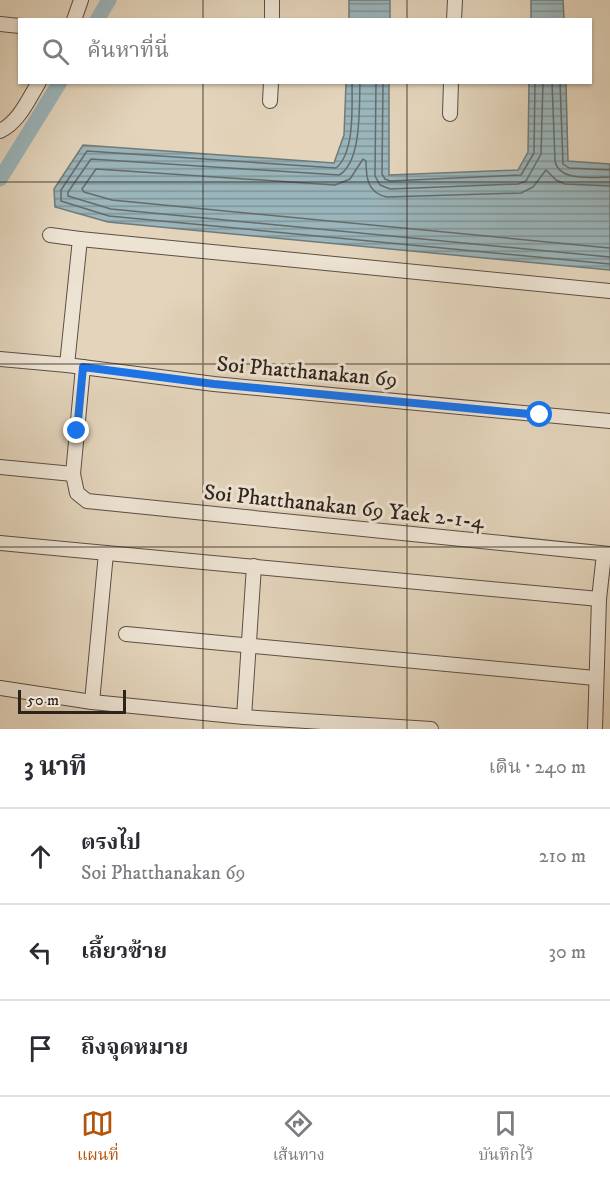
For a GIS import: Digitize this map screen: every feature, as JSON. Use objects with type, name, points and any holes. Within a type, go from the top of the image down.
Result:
[{"type":"street","points":[[75,18],[81,0]]},
{"type":"street","points":[[272,0],[272,18]]},
{"type":"street","points":[[454,18],[455,0]]},
{"type":"street","points":[[0,24],[18,26]]},
{"type":"street","points":[[4,129],[16,120],[38,84]]},
{"type":"street","points":[[270,101],[271,84]]},
{"type":"street","points":[[450,114],[452,84]]},
{"type":"street","points":[[50,235],[610,291]]},
{"type":"street","points":[[67,365],[80,239]]},
{"type":"street","name":"Soi Phatthanakan 69","points":[[0,359],[67,365],[214,384],[610,421]]},
{"type":"street","points":[[0,466],[73,474],[83,367]]},
{"type":"street","name":"Soi Phatthanakan 69 Yaek 2-1-4","points":[[73,474],[77,494],[87,501],[607,554]]},
{"type":"street","points":[[0,543],[599,599]]},
{"type":"street","points":[[92,702],[106,553]]},
{"type":"street","points":[[595,729],[599,599],[607,554]]},
{"type":"street","points":[[244,717],[254,567]]},
{"type":"street","points":[[126,634],[595,678]]},
{"type":"street","points":[[0,688],[92,702],[244,717],[274,724],[431,729]]},
{"type":"water","points":[[349,0],[390,0],[390,18],[349,18]]},
{"type":"water","points":[[531,0],[563,0],[564,18],[531,18]]},
{"type":"water","points":[[346,84],[389,84],[389,175],[518,170],[528,152],[529,84],[566,84],[568,161],[610,164],[610,270],[108,222],[55,207],[54,189],[83,145],[334,163],[344,135]]},
{"type":"waterway","points":[[98,18],[109,0]]},
{"type":"waterway","points":[[0,179],[59,84]]},
{"type":"route","points":[[77,431],[83,367],[214,384],[540,415]]}]
